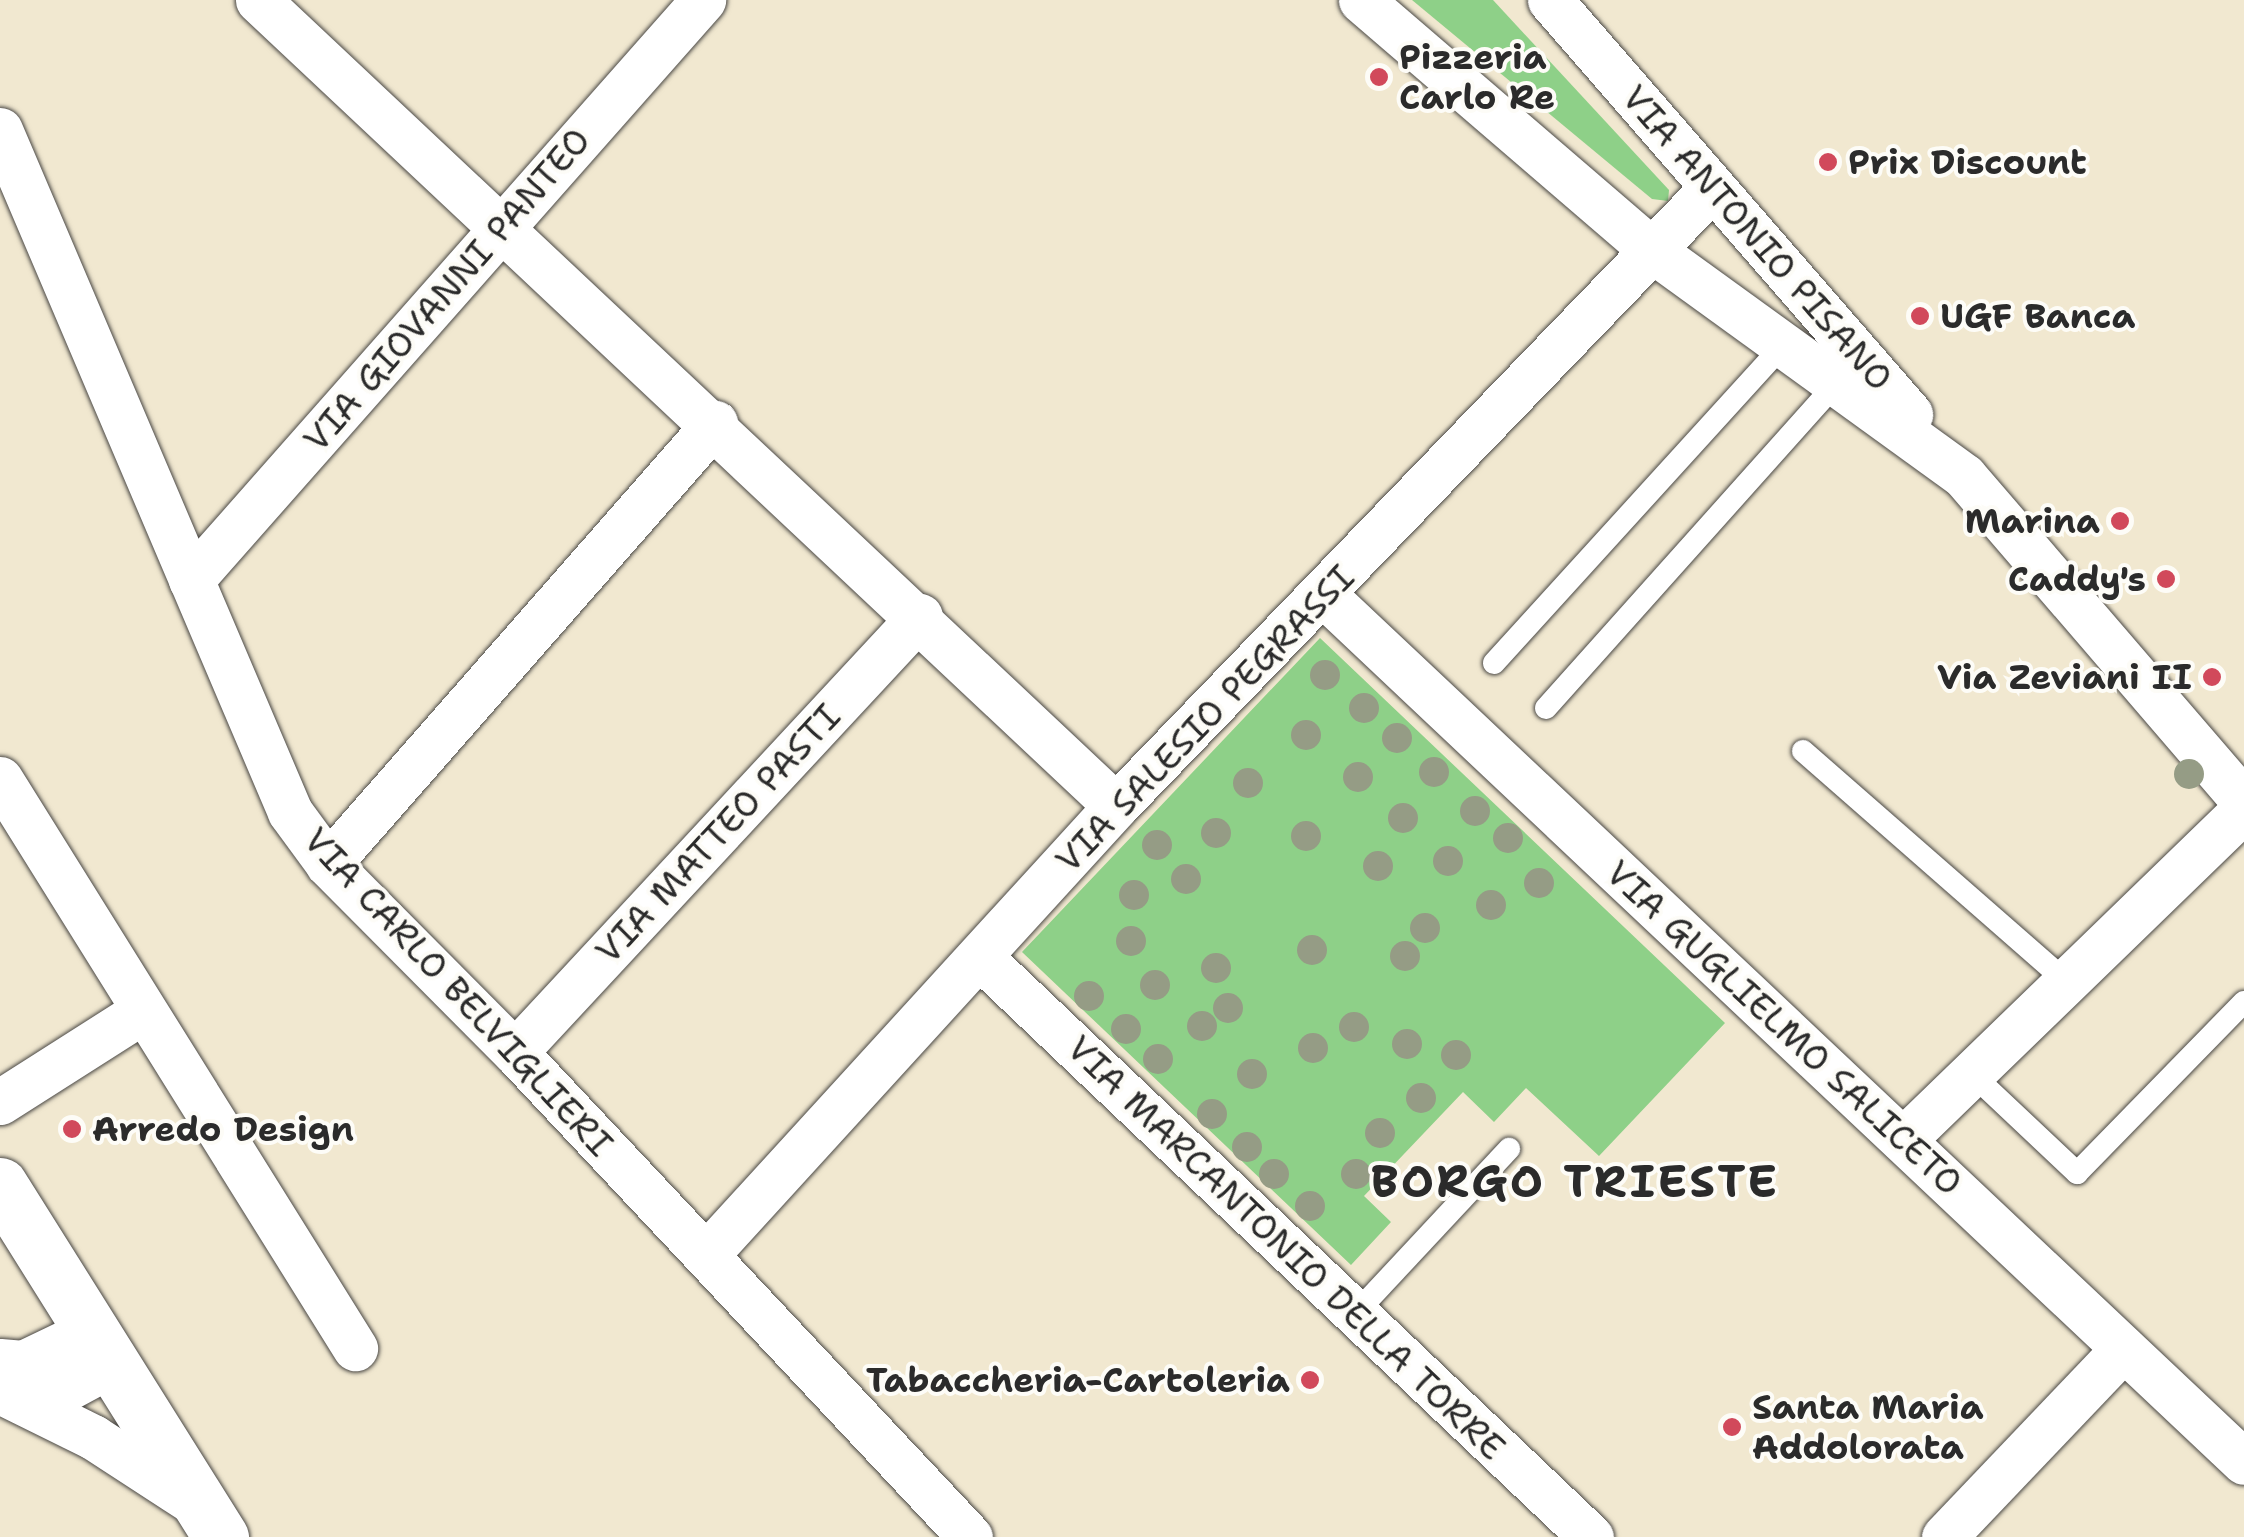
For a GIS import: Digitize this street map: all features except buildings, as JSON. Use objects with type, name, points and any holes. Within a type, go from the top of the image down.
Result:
[{"type":"main road","points":[[0,1185],[212,1523]]},
{"type":"street","points":[[258,0],[715,423],[1116,806]]},
{"type":"street","name":"VIA GIOVANNI PANTEO","points":[[191,580],[703,0]]},
{"type":"street","points":[[1361,0],[1652,250],[1964,476],[2244,801]]},
{"type":"street","name":"VIA ANTONIO PISANO","points":[[1550,0],[1964,476]]},
{"type":"street","name":"VIA CARLO BELVIGLIERI","points":[[0,130],[290,812],[328,864],[515,1052],[970,1537]]},
{"type":"street","name":"VIA SALESIO PEGRASSI","points":[[706,1256],[1116,806],[1324,595],[1711,189]]},
{"type":"street","points":[[328,864],[715,423]]},
{"type":"street","name":"VIA GUGLIELMO SALICETO","points":[[1324,595],[2244,1462]]},
{"type":"street","name":"VIA MATTEO PASTI","points":[[515,1052],[920,616]]},
{"type":"street","points":[[0,779],[355,1348]]},
{"type":"street","points":[[1903,1140],[2244,810]]},
{"type":"street","name":"VIA MARCANTONIO DELLA TORRE","points":[[981,958],[1591,1537]]},
{"type":"street","points":[[0,1102],[144,1011]]},
{"type":"street","points":[[0,1361],[23,1363],[101,1348]]},
{"type":"street","points":[[0,1378],[28,1392],[62,1391],[101,1348]]},
{"type":"street","points":[[1944,1537],[2123,1349]]},
{"type":"street","points":[[0,1390],[94,1437],[212,1523]]},
{"type":"lane","points":[[1494,663],[1782,345]]},
{"type":"lane","points":[[1546,708],[1837,384]]},
{"type":"lane","points":[[1802,751],[2066,980]]},
{"type":"lane","points":[[1971,1073],[2077,1173],[2244,1002]]},
{"type":"lane","points":[[1356,1314],[1509,1150]]},
{"type":"green space","points":[[1412,0],[1493,0],[1669,190],[1668,201],[1652,199]]},
{"type":"green space","points":[[1320,638],[1725,1023],[1599,1156],[1526,1088],[1494,1122],[1463,1092],[1364,1196],[1391,1222],[1351,1265],[1022,952]]},
{"type":"place","name":"Pizzeria Carlo Re","points":[[1379,77]]},
{"type":"place","name":"Prix Discount","points":[[1828,162]]},
{"type":"place","name":"UGF Banca","points":[[1920,316]]},
{"type":"place","name":"Marina","points":[[2120,521]]},
{"type":"place","name":"Caddy's","points":[[2166,579]]},
{"type":"place","name":"Via Zeviani II","points":[[2212,677]]},
{"type":"place","name":"Arredo Design","points":[[72,1129]]},
{"type":"place","name":"Tabaccheria-Cartoleria","points":[[1310,1380]]},
{"type":"place","name":"Santa Maria Addolorata","points":[[1732,1427]]},
{"type":"district","name":"BORGO TRIESTE","points":[[1575,1182]]}]
